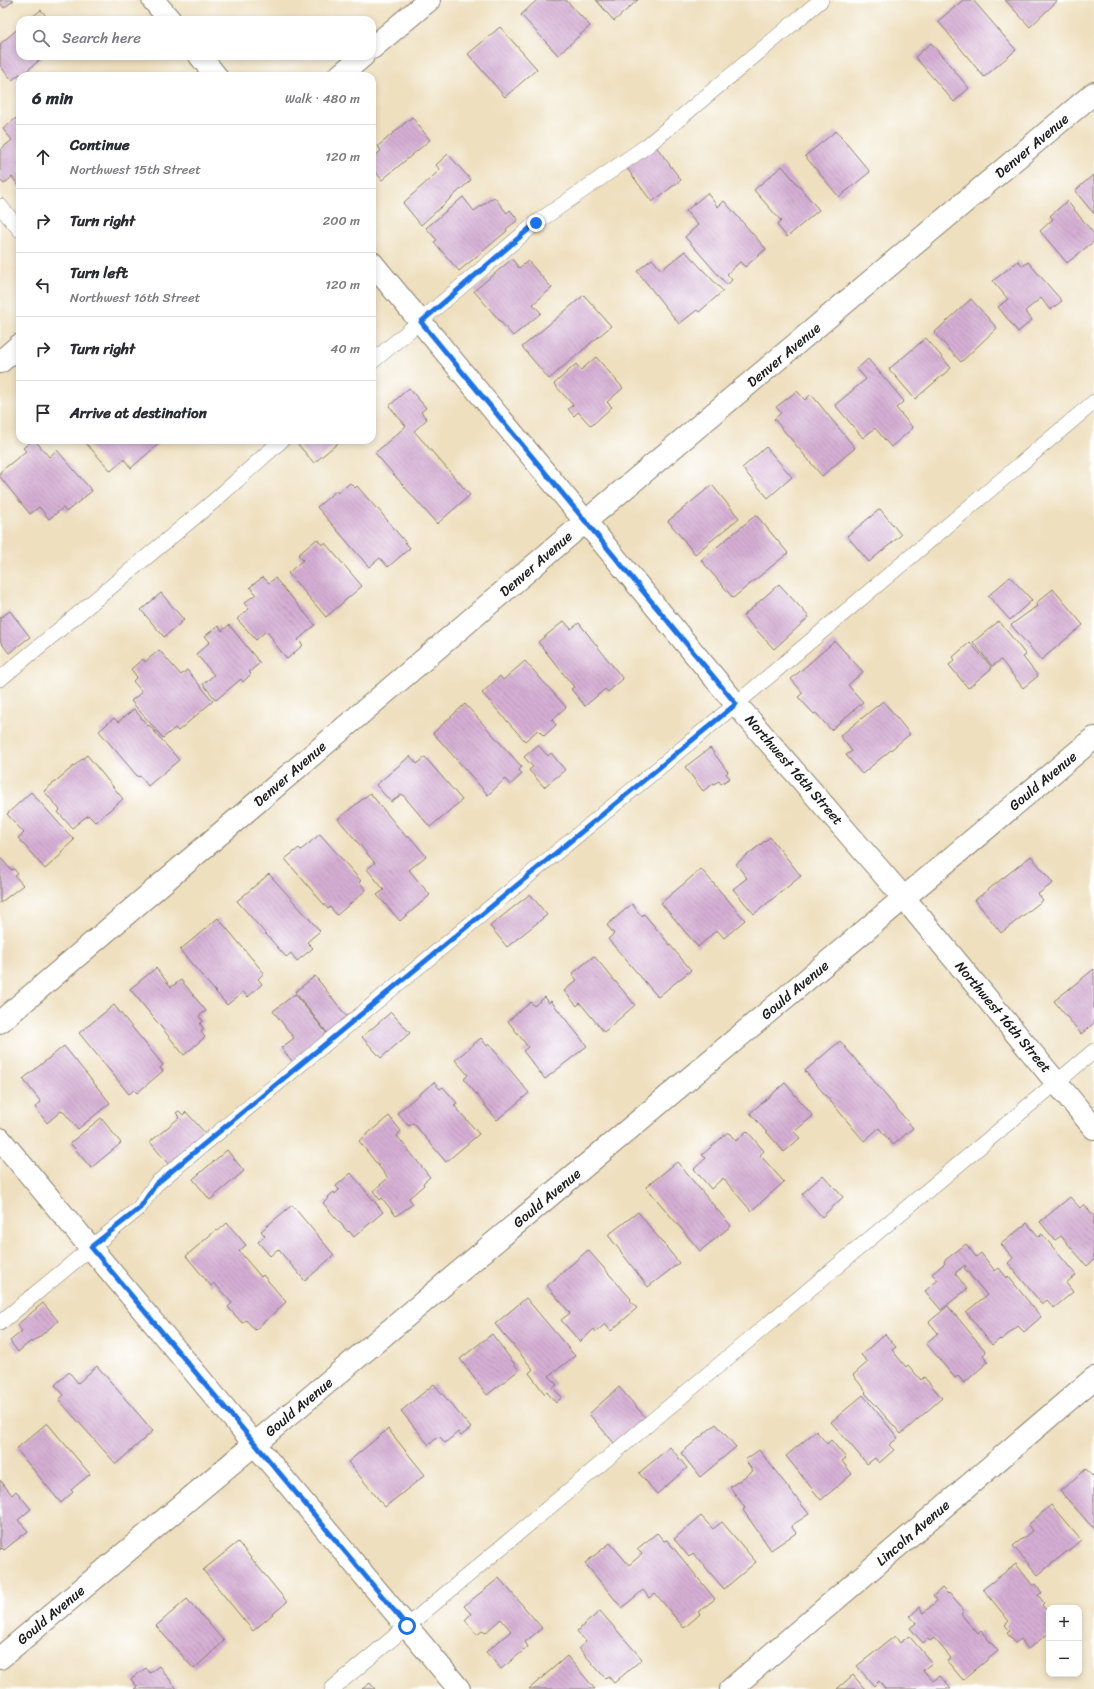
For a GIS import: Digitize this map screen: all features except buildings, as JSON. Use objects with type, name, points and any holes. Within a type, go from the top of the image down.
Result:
[{"type":"street","points":[[153,0],[167,16]]},
{"type":"street","points":[[376,45],[429,0]]},
{"type":"street","points":[[203,60],[213,72]]},
{"type":"street","points":[[344,72],[358,60]]},
{"type":"street","name":"Denver Avenue","points":[[0,1022],[586,521],[1094,93]]},
{"type":"street","name":"Northwest 16th Street","points":[[376,268],[736,704],[904,898],[1094,1128]]},
{"type":"street","points":[[0,362],[16,349]]},
{"type":"street","name":"Gould Avenue","points":[[0,1658],[1094,738]]},
{"type":"street","points":[[0,1139],[459,1689]]},
{"type":"street","name":"Lincoln Avenue","points":[[731,1689],[1094,1378]]},
{"type":"lane","points":[[376,359],[536,223],[648,145],[821,0]]},
{"type":"lane","points":[[0,206],[16,225]]},
{"type":"lane","points":[[0,1323],[140,1208],[156,1184],[736,704],[1094,402]]},
{"type":"lane","points":[[0,679],[214,501],[278,444]]},
{"type":"lane","points":[[332,1689],[1094,1051]]},
{"type":"route","points":[[407,1626],[91,1247],[140,1208],[156,1184],[736,704],[421,322],[536,223]]}]
